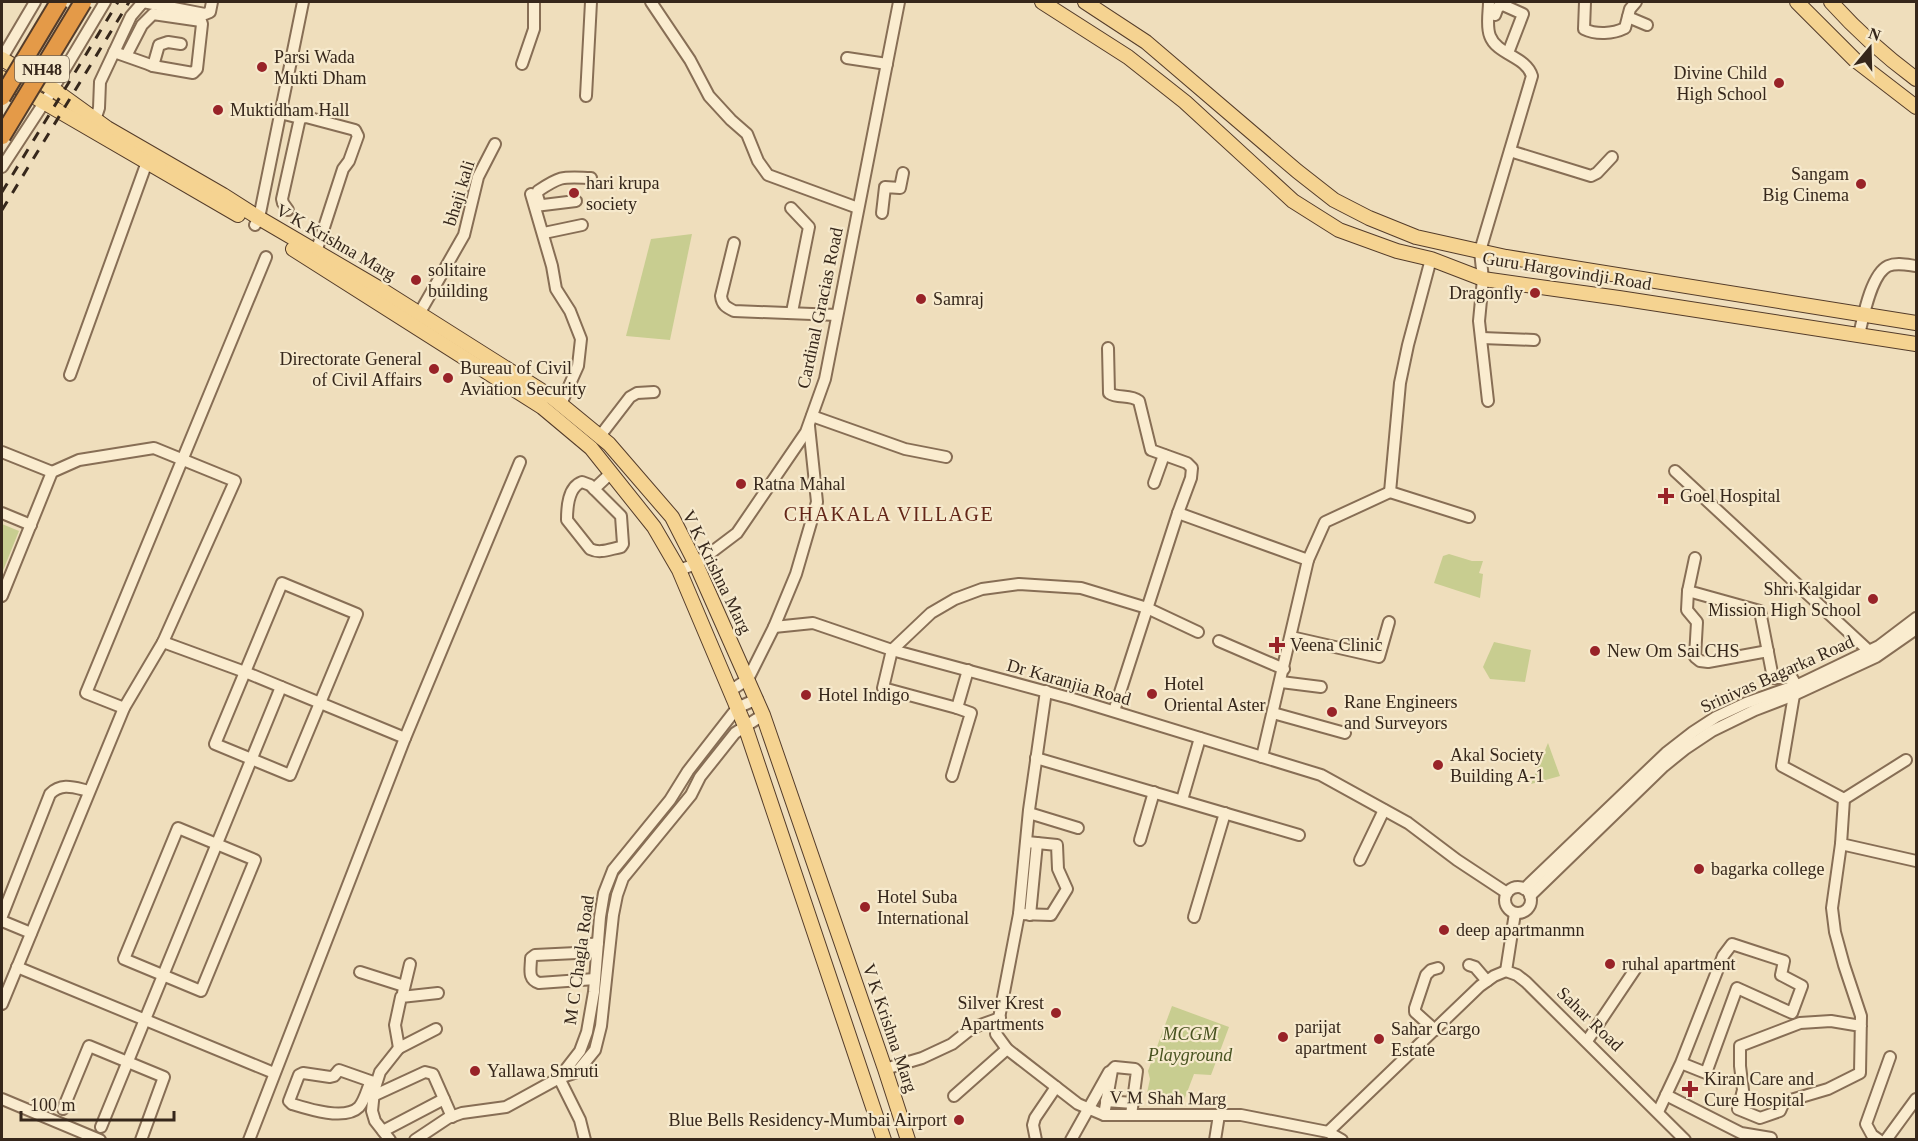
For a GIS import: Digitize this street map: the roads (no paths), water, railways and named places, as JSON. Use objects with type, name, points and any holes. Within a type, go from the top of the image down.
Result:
[{"type":"highway","name":"NH48","points":[[2,97],[60,2]]},
{"type":"highway","name":"NH48","points":[[2,136],[83,2]]},
{"type":"main road","name":"Guru Hargovindji Road","points":[[1042,2],[1128,57],[1185,102],[1293,201],[1339,230],[1397,251],[1431,259],[1483,279],[1917,344]]},
{"type":"main road","name":"Guru Hargovindji Road","points":[[1085,2],[1146,42],[1296,171],[1334,200],[1369,218],[1416,237],[1480,251],[1917,323]]},
{"type":"main road","points":[[1797,2],[1855,60],[1917,107]]},
{"type":"main road","points":[[1831,2],[1886,56],[1917,79]]},
{"type":"main road","name":"V K Krishna Marg","points":[[2,58],[53,89],[95,120],[223,195],[257,222],[542,406],[591,448],[654,527],[679,570],[745,726],[884,1140]]},
{"type":"main road","points":[[2,78],[44,103]]},
{"type":"main road","name":"V K Krishna Marg","points":[[44,103],[147,162],[316,252],[419,314],[561,405],[609,444],[672,517],[696,564],[757,699],[908,1140]]},
{"type":"street","points":[[2,58],[35,2]]},
{"type":"street","points":[[2,167],[53,89],[105,2]]},
{"type":"street","points":[[95,120],[99,108],[100,82],[131,15],[143,2],[184,6],[205,14],[210,12],[212,2]]},
{"type":"street","points":[[257,222],[303,2]]},
{"type":"street","points":[[522,63],[534,29],[534,2]]},
{"type":"street","points":[[586,96],[591,2]]},
{"type":"street","points":[[651,2],[690,60],[709,96],[747,134],[758,161],[768,176],[858,208]]},
{"type":"street","name":"Cardinal Gracias Road","points":[[679,570],[696,564],[737,533],[806,432],[825,379],[899,2]]},
{"type":"street","points":[[1586,2],[1584,29],[1617,32],[1625,28],[1630,9],[1636,2]]},
{"type":"street","points":[[1488,401],[1479,321],[1483,279],[1480,251],[1532,76],[1510,48],[1491,39],[1489,33],[1491,10],[1503,5],[1523,15],[1510,48]]},
{"type":"street","points":[[114,52],[153,66],[193,73],[196,69],[201,21],[153,14],[142,25],[126,56]]},
{"type":"street","points":[[1628,18],[1647,25]]},
{"type":"street","points":[[153,66],[159,45],[168,42],[182,45]]},
{"type":"street","points":[[847,58],[887,64]]},
{"type":"street","points":[[280,113],[300,118],[306,117],[355,130],[358,136],[349,162],[343,169],[316,252]]},
{"type":"street","points":[[288,210],[282,199],[300,118]]},
{"type":"street","name":"bhaji kali","points":[[419,314],[464,235],[478,177],[495,144]]},
{"type":"street","points":[[1510,151],[1591,176],[1597,173],[1611,157]]},
{"type":"street","points":[[70,375],[147,162]]},
{"type":"street","points":[[863,185],[900,188],[903,173]]},
{"type":"street","points":[[561,405],[578,366],[580,339],[570,311],[556,289],[536,200],[538,191],[559,178],[591,178]]},
{"type":"street","points":[[882,213],[885,187]]},
{"type":"street","points":[[536,200],[576,201]]},
{"type":"street","points":[[791,208],[809,227],[792,312]]},
{"type":"street","points":[[544,233],[582,225]]},
{"type":"street","points":[[734,243],[721,296],[726,308],[837,315]]},
{"type":"street","points":[[124,708],[87,693],[266,257]]},
{"type":"street","points":[[1390,492],[1400,383],[1431,259]]},
{"type":"street","points":[[1858,335],[1878,276],[1887,266],[1898,264],[1917,267]]},
{"type":"street","points":[[1482,338],[1534,340]]},
{"type":"street","points":[[1108,348],[1109,393],[1112,396],[1134,397],[1139,401],[1151,450],[1187,463],[1192,468],[1191,478],[1114,711]]},
{"type":"street","points":[[600,436],[630,397],[637,393],[654,392]]},
{"type":"street","points":[[730,691],[748,679],[774,627],[796,574],[817,502],[810,421],[905,449],[946,457]]},
{"type":"street","points":[[2,596],[52,472],[79,460],[154,448],[236,482],[163,642],[124,708],[2,1004]]},
{"type":"street","points":[[2,452],[52,472]]},
{"type":"street","points":[[1154,483],[1164,455]]},
{"type":"street","points":[[249,1140],[405,738],[520,462]]},
{"type":"street","points":[[1675,471],[1869,651]]},
{"type":"street","points":[[594,489],[611,473]]},
{"type":"street","points":[[585,483],[610,506],[622,518],[623,545],[609,550],[594,551],[567,520],[571,493],[576,484],[585,483]]},
{"type":"street","points":[[610,506],[626,492]]},
{"type":"street","points":[[1262,757],[1308,560],[1325,522],[1390,492],[1469,517]]},
{"type":"street","points":[[2,513],[31,525]]},
{"type":"street","points":[[1178,513],[1308,560]]},
{"type":"street","points":[[1695,558],[1688,591],[1687,610],[1697,622],[1695,657],[1700,662],[1708,662],[1768,651]]},
{"type":"street","points":[[282,583],[357,614],[290,775],[215,744],[245,672],[282,583]]},
{"type":"street","points":[[952,776],[971,713],[883,688],[892,650],[931,613],[956,599],[982,589],[1019,584],[1081,588],[1147,608],[1198,632]]},
{"type":"street","points":[[1688,591],[1760,611],[1773,678],[1792,678],[1795,690],[1782,766],[1844,799]]},
{"type":"street","name":"Srinivas Bagarka Road","points":[[1795,690],[1879,646],[1917,618]]},
{"type":"street","points":[[1291,637],[1379,657],[1389,622]]},
{"type":"street","name":"Dr Karanjia Road","points":[[774,627],[813,623],[892,650],[1046,691],[1321,776],[1408,823],[1457,860],[1507,893]]},
{"type":"street","name":"Srinivas Bagarka Road","points":[[1795,690],[1876,657],[1917,628]]},
{"type":"street","points":[[1219,641],[1284,669]]},
{"type":"street","points":[[163,642],[245,672],[405,738]]},
{"type":"street","points":[[957,708],[968,670]]},
{"type":"street","points":[[1281,682],[1321,687]]},
{"type":"street","points":[[101,1127],[281,687]]},
{"type":"street","points":[[1527,892],[1669,756],[1712,731],[1795,690]]},
{"type":"street","points":[[954,1096],[1007,1049],[996,1034],[1024,915],[1032,842],[1029,813],[1046,691]]},
{"type":"street","name":"M C Chagla Road","points":[[415,1140],[436,1124],[452,1117],[506,1107],[559,1078],[583,1043],[599,992],[595,979],[601,966],[597,947],[607,882],[623,855],[670,800],[687,771],[737,708],[757,699]]},
{"type":"street","points":[[1273,713],[1345,733]]},
{"type":"street","points":[[599,992],[601,966],[619,889],[624,878],[679,811],[691,795],[700,777],[735,733],[763,715]]},
{"type":"street","points":[[1182,800],[1200,738]]},
{"type":"street","points":[[1036,758],[1299,834]]},
{"type":"street","points":[[1844,799],[1906,760]]},
{"type":"street","points":[[2,916],[51,794],[55,789],[65,786],[90,791]]},
{"type":"street","points":[[1140,840],[1154,792]]},
{"type":"street","points":[[1844,799],[1841,844],[1832,908],[1844,965],[1861,1016],[1861,1026],[1860,1073],[1828,1089],[1784,1102],[1780,1111],[1760,1118],[1738,1109],[1743,1090],[1740,1046],[1800,1023],[1831,1021],[1861,1026]]},
{"type":"street","points":[[1360,860],[1384,810]]},
{"type":"street","points":[[1029,813],[1078,828]]},
{"type":"street","points":[[1194,917],[1225,813]]},
{"type":"street","points":[[178,828],[255,860],[201,991],[162,975],[124,959],[178,828]]},
{"type":"street","points":[[1024,915],[1051,915],[1067,889],[1058,869],[1058,845],[1032,842]]},
{"type":"street","points":[[1841,844],[1917,861]]},
{"type":"street","points":[[623,855],[634,863]]},
{"type":"street","points":[[607,882],[619,889]]},
{"type":"street","points":[[1516,888],[1527,892],[1530,905],[1528,909],[1519,914],[1507,909],[1505,905],[1507,893],[1516,888]]},
{"type":"street","points":[[1328,1132],[1487,981],[1506,971],[1515,913]]},
{"type":"street","points":[[2,921],[31,933]]},
{"type":"street","points":[[1658,1112],[1681,1063],[1723,956],[1732,944],[1784,961],[1781,975],[1802,986],[1792,1013],[1737,988],[1706,1073],[1681,1063]]},
{"type":"street","points":[[585,945],[597,947]]},
{"type":"street","points":[[595,979],[539,983],[530,977],[531,958],[536,955],[597,947]]},
{"type":"street","points":[[399,1048],[395,1025],[410,964]]},
{"type":"street","points":[[1469,965],[1475,967],[1487,981]]},
{"type":"street","points":[[1587,1041],[1638,965]]},
{"type":"street","points":[[17,967],[274,1073]]},
{"type":"street","points":[[1435,1030],[1415,1012],[1415,1008],[1426,975],[1438,968]]},
{"type":"street","name":"Sahar Road","points":[[1506,971],[1526,982],[1685,1140]]},
{"type":"street","points":[[360,972],[403,992],[438,993]]},
{"type":"street","points":[[885,1069],[922,1059],[952,1044],[972,1028],[1000,1017]]},
{"type":"street","points":[[373,1082],[339,1070],[330,1077],[303,1073],[299,1075],[289,1101],[291,1104],[318,1113],[346,1113],[360,1105],[373,1082],[399,1048],[436,1029]]},
{"type":"street","points":[[63,1109],[89,1046],[164,1077],[141,1140]]},
{"type":"street","name":"V M Shah Marg","points":[[1007,1049],[1088,1109],[1104,1115],[1132,1109],[1240,1115],[1328,1132],[1342,1140]]},
{"type":"street","points":[[1879,1140],[1872,1135],[1866,1124],[1890,1057]]},
{"type":"street","points":[[1104,1115],[1106,1101],[1112,1070],[1115,1067],[1137,1071],[1132,1109],[1106,1101]]},
{"type":"street","points":[[1071,1140],[1111,1068]]},
{"type":"street","points":[[373,1096],[429,1072],[433,1074],[452,1117]]},
{"type":"street","points":[[559,1078],[580,1120],[585,1140]]},
{"type":"street","points":[[373,1082],[372,1111],[375,1121],[386,1135],[444,1099]]},
{"type":"street","points":[[1036,1140],[1035,1118],[1056,1087]]},
{"type":"street","points":[[1666,1095],[1741,1133],[1771,1138]]},
{"type":"street","points":[[2,1099],[100,1140]]},
{"type":"street","points":[[1886,1140],[1917,1099]]},
{"type":"street","points":[[1215,1140],[1219,1115]]},
{"type":"railway","points":[[2,192],[118,2]]},
{"type":"railway","points":[[2,210],[129,2]]},
{"type":"place","name":"Parsi Wada Mukti Dham","points":[[262,67]]},
{"type":"place","name":"Divine Child High School","points":[[1779,83]]},
{"type":"place","name":"Muktidham Hall","points":[[218,110]]},
{"type":"place","name":"Sangam Big Cinema","points":[[1861,184]]},
{"type":"place","name":"hari krupa society","points":[[574,193]]},
{"type":"place","name":"solitaire building","points":[[416,280]]},
{"type":"place","name":"Dragonfly","points":[[1535,293]]},
{"type":"place","name":"Samraj","points":[[921,299]]},
{"type":"place","name":"Directorate General of Civil Affairs","points":[[434,369]]},
{"type":"place","name":"Bureau of Civil Aviation Security","points":[[448,378]]},
{"type":"place","name":"Ratna Mahal","points":[[741,484]]},
{"type":"place","name":"Goel Hospital","points":[[1666,496]]},
{"type":"place","name":"Shri Kalgidar Mission High School","points":[[1873,599]]},
{"type":"place","name":"Veena Clinic","points":[[1277,645]]},
{"type":"place","name":"New Om Sai CHS","points":[[1595,651]]},
{"type":"place","name":"Hotel Oriental Aster","points":[[1152,694]]},
{"type":"place","name":"Hotel Indigo","points":[[806,695]]},
{"type":"place","name":"Rane Engineers and Surveyors","points":[[1332,712]]},
{"type":"place","name":"Akal Society Building A-1","points":[[1438,765]]},
{"type":"place","name":"bagarka college","points":[[1699,869]]},
{"type":"place","name":"Hotel Suba International","points":[[865,907]]},
{"type":"place","name":"deep apartmanmn","points":[[1444,930]]},
{"type":"place","name":"ruhal apartment","points":[[1610,964]]},
{"type":"place","name":"Silver Krest Apartments","points":[[1056,1013]]},
{"type":"place","name":"parijat apartment","points":[[1283,1037]]},
{"type":"place","name":"Sahar Cargo Estate","points":[[1379,1039]]},
{"type":"place","name":"Yallawa Smruti","points":[[475,1071]]},
{"type":"place","name":"Kiran Care and Cure Hospital","points":[[1690,1089]]},
{"type":"place","name":"Blue Bells Residency-Mumbai Airport","points":[[959,1120]]},
{"type":"district","name":"CHAKALA VILLAGE","points":[[889,514]]},
{"type":"park label","name":"MCGM Playground","points":[[1190,1044]]}]
